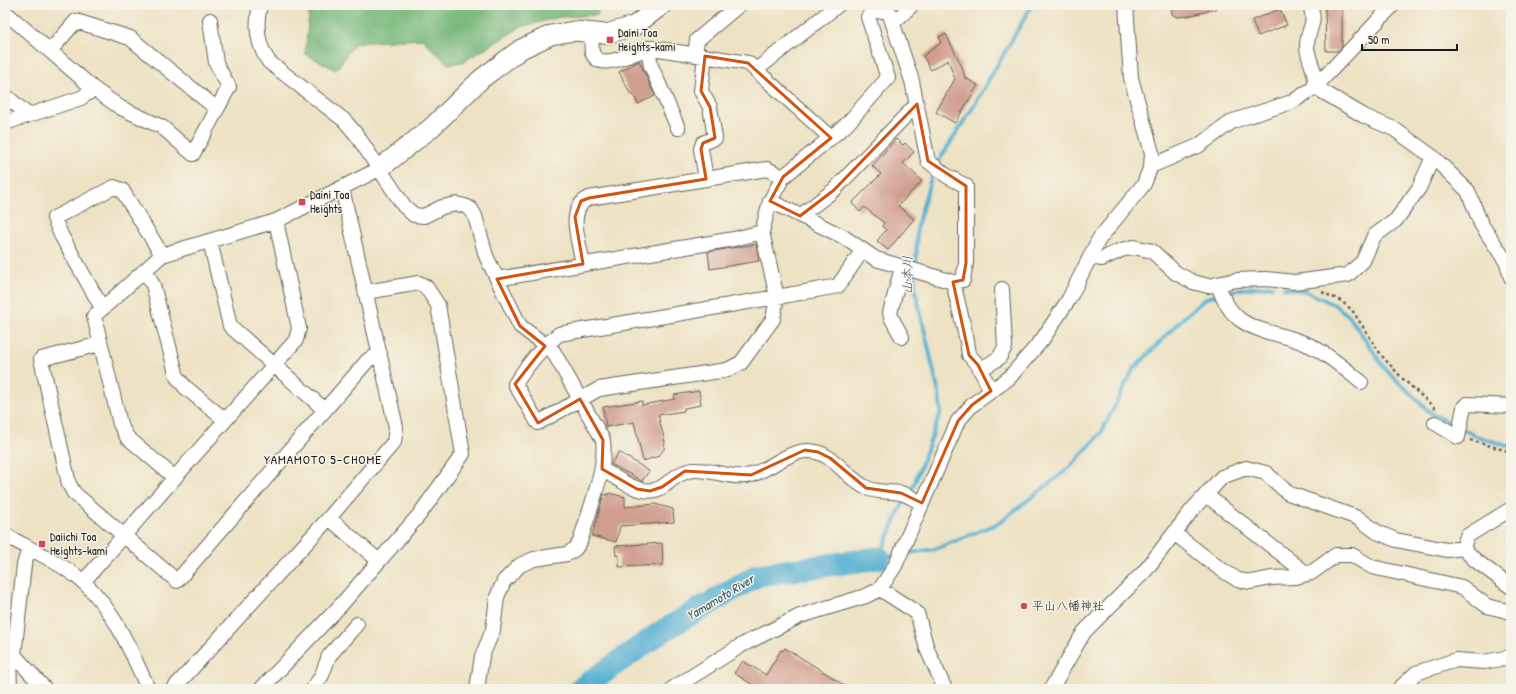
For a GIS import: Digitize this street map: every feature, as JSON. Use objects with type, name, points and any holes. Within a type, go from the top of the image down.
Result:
[{"type":"street","points":[[260,5],[257,17],[258,40],[262,52],[269,62],[344,120],[404,206],[414,216],[424,216],[442,207],[456,204],[465,206],[471,210],[475,216],[486,256],[520,326],[552,351],[603,440],[605,451],[602,469],[580,542],[575,549],[567,554],[534,559],[520,565],[504,581],[497,597],[494,630],[482,656],[477,689]]},
{"type":"street","points":[[175,478],[127,437],[120,424],[94,316],[102,308],[162,255],[276,221],[379,169],[431,128],[481,79],[521,49],[550,35],[574,31],[606,34],[634,26],[662,5]]},
{"type":"street","points":[[706,179],[701,149],[703,143],[715,138],[710,107],[701,91],[700,56],[696,40],[740,5]]},
{"type":"street","points":[[756,70],[838,5]]},
{"type":"street","points":[[893,23],[912,5]]},
{"type":"street","points":[[672,689],[742,645],[794,620],[866,596],[880,589],[895,566],[958,421],[972,404],[1009,378],[1042,340],[1069,299],[1099,239],[1144,184],[1151,166],[1152,153],[1131,78],[1126,5]]},
{"type":"street","points":[[1310,5],[1314,18],[1307,45],[1316,76],[1315,87]]},
{"type":"street","points":[[1151,166],[1198,146],[1233,121],[1292,102],[1315,87],[1393,5]]},
{"type":"street","points":[[770,201],[842,236],[862,251],[876,259],[953,282],[963,280],[966,263],[966,186],[947,176],[928,161],[912,81],[889,12],[880,10],[872,12],[868,17],[888,78],[846,125],[784,177],[770,201],[762,232],[777,296],[773,319],[741,363],[727,370],[598,389],[538,423],[515,384],[522,371],[545,346],[559,334],[777,296],[838,286],[862,251]]},
{"type":"street","points":[[5,12],[94,89],[121,108],[162,127],[193,154],[229,87],[216,63],[210,20]]},
{"type":"street","points":[[50,51],[76,20],[130,38],[217,109]]},
{"type":"street","points":[[592,33],[592,50],[595,58],[603,62],[613,62],[642,49],[648,48],[748,63],[831,138]]},
{"type":"street","points":[[648,48],[652,66],[678,128]]},
{"type":"street","points":[[1315,87],[1364,116],[1394,129],[1433,157],[1468,191],[1481,224],[1507,263],[1511,277]]},
{"type":"street","points":[[5,123],[81,98],[94,89]]},
{"type":"street","points":[[5,95],[28,115]]},
{"type":"street","points":[[800,216],[834,190],[917,104]]},
{"type":"street","points":[[1090,256],[1102,259],[1121,250],[1134,247],[1152,251],[1176,274],[1193,282],[1208,286],[1236,280],[1266,279],[1302,281],[1348,275],[1362,261],[1374,236],[1396,220],[1419,188],[1433,157]]},
{"type":"street","points":[[583,264],[575,217],[577,208],[582,201],[589,198],[767,169],[784,177]]},
{"type":"street","points":[[102,308],[61,235],[54,218],[114,187],[122,190],[162,255]]},
{"type":"street","points":[[173,689],[329,518],[394,442],[396,428],[342,188]]},
{"type":"street","points":[[83,582],[296,340],[299,328],[276,221]]},
{"type":"street","points":[[496,279],[734,239],[762,232]]},
{"type":"street","points":[[210,240],[230,326],[325,410]]},
{"type":"street","points":[[145,270],[153,285],[177,377],[186,387],[225,420]]},
{"type":"street","points":[[902,337],[892,320],[890,313],[915,270]]},
{"type":"street","points":[[953,282],[969,355],[980,370],[991,390]]},
{"type":"street","points":[[261,689],[341,606],[419,515],[463,454],[438,305],[426,287],[419,283],[366,292]]},
{"type":"street","points":[[1218,284],[1222,300],[1233,314],[1243,323],[1310,346],[1331,358],[1361,382]]},
{"type":"street","points":[[980,370],[999,358],[1005,347],[1002,289]]},
{"type":"street","points":[[100,344],[42,360],[72,489],[74,493],[177,580],[368,360],[380,354]]},
{"type":"street","points":[[1435,423],[1458,437],[1464,407],[1467,404],[1511,406]]},
{"type":"street","points":[[602,469],[637,489],[650,491],[662,487],[685,471],[695,470],[741,476],[751,475],[806,450],[818,452],[830,458],[866,488],[878,491],[902,493],[922,503]]},
{"type":"street","points":[[1051,689],[1084,632],[1145,571],[1222,477],[1246,468],[1266,473],[1288,493],[1358,518],[1377,532],[1396,540],[1448,550],[1463,548]]},
{"type":"street","points":[[1206,495],[1307,574]]},
{"type":"street","points":[[1463,548],[1467,536],[1511,509]]},
{"type":"street","points":[[329,518],[379,561]]},
{"type":"street","points":[[1174,534],[1218,568],[1238,580],[1252,582],[1271,578],[1296,577],[1307,574],[1336,555],[1352,555],[1372,568],[1462,587],[1487,606],[1511,612]]},
{"type":"street","points":[[5,535],[70,571],[95,593],[128,645],[148,689]]},
{"type":"street","points":[[10,689],[9,655],[24,565],[29,548]]},
{"type":"street","points":[[1463,548],[1474,560],[1511,587]]},
{"type":"street","points":[[880,589],[917,613],[926,649],[945,689]]},
{"type":"street","points":[[312,689],[322,675],[329,656],[357,624]]},
{"type":"street","points":[[9,655],[46,689]]},
{"type":"street","points":[[1399,689],[1416,673],[1456,660],[1484,662],[1511,657]]},
{"type":"path","points":[[1302,281],[1341,301],[1352,310],[1382,356],[1403,379],[1435,408]]},
{"type":"path","points":[[1458,437],[1511,452]]},
{"type":"highlighted area","points":[[705,56],[748,63],[831,138],[783,177],[770,201],[800,216],[834,190],[917,104],[928,161],[966,186],[966,263],[963,280],[953,282],[969,355],[978,365],[991,391],[972,405],[958,421],[922,503],[901,493],[866,488],[830,458],[818,452],[805,450],[751,475],[685,471],[662,487],[650,491],[637,489],[602,469],[603,440],[580,399],[538,423],[515,384],[545,346],[520,326],[497,279],[583,264],[575,217],[581,201],[589,198],[706,179],[701,149],[703,143],[715,138],[710,107],[701,91]]},
{"type":"green space","points":[[310,5],[597,5],[598,15],[560,17],[521,27],[463,62],[448,64],[422,39],[355,43],[336,70],[305,54]]},
{"type":"building","points":[[1171,5],[1215,5],[1216,9],[1188,16],[1176,17],[1172,14]]},
{"type":"building","points":[[1325,8],[1342,8],[1342,47],[1337,51],[1326,51]]},
{"type":"building","points":[[1280,9],[1287,25],[1258,36],[1252,20]]},
{"type":"building","points":[[946,34],[962,67],[965,78],[978,85],[955,123],[936,112],[955,79],[948,60],[931,70],[923,56],[941,43],[939,37]]},
{"type":"building","points":[[639,61],[655,96],[638,104],[633,94],[631,95],[619,72]]},
{"type":"building","points":[[896,139],[903,145],[905,143],[914,152],[903,163],[922,181],[898,206],[914,219],[888,250],[877,241],[886,230],[882,226],[884,223],[864,207],[860,212],[852,203],[881,174],[872,166]]},
{"type":"building","points":[[756,244],[759,261],[710,269],[708,252]]},
{"type":"building","points":[[699,391],[701,405],[684,408],[684,411],[658,415],[665,442],[664,449],[659,456],[643,461],[634,422],[606,427],[603,407],[642,401],[642,405],[675,399],[674,395]]},
{"type":"building","points":[[619,452],[649,471],[642,481],[611,464]]},
{"type":"building","points":[[609,493],[625,497],[625,507],[655,504],[673,509],[674,522],[620,526],[616,542],[592,536],[604,494],[608,495]]},
{"type":"building","points":[[662,543],[663,565],[619,567],[619,555],[616,556],[615,546]]},
{"type":"building","points":[[785,648],[850,689],[764,689],[761,687],[759,689],[734,673],[743,661],[766,675],[781,650],[783,651]]},
{"type":"waterway","name":"山本川","points":[[916,267],[917,226],[934,168],[972,109],[1032,5]]},
{"type":"waterway","name":"山本川","points":[[879,558],[902,505],[913,487],[941,412],[939,394],[915,289],[915,274]]},
{"type":"waterway","points":[[903,554],[935,549],[999,523],[1069,468],[1101,433],[1133,370],[1179,322],[1206,298],[1241,289],[1272,286]]},
{"type":"waterway","points":[[1284,288],[1305,291],[1335,305],[1349,316],[1386,370],[1432,414],[1476,436],[1511,447]]},
{"type":"waterway","points":[[879,558],[897,555]]},
{"type":"waterway","name":"Yamamoto River","points":[[580,689],[661,632],[758,575],[879,558]]},
{"type":"place","name":"Daini Toa Heights-kami","points":[[610,40]]},
{"type":"place","name":"Daini Toa Heights","points":[[302,202]]},
{"type":"place","name":"Daiichi Toa Heights-kami","points":[[42,544]]},
{"type":"place","name":"平山八幡神社","points":[[1024,606]]},
{"type":"district","name":"YAMAMOTO 5-CHOME","points":[[323,459]]}]
